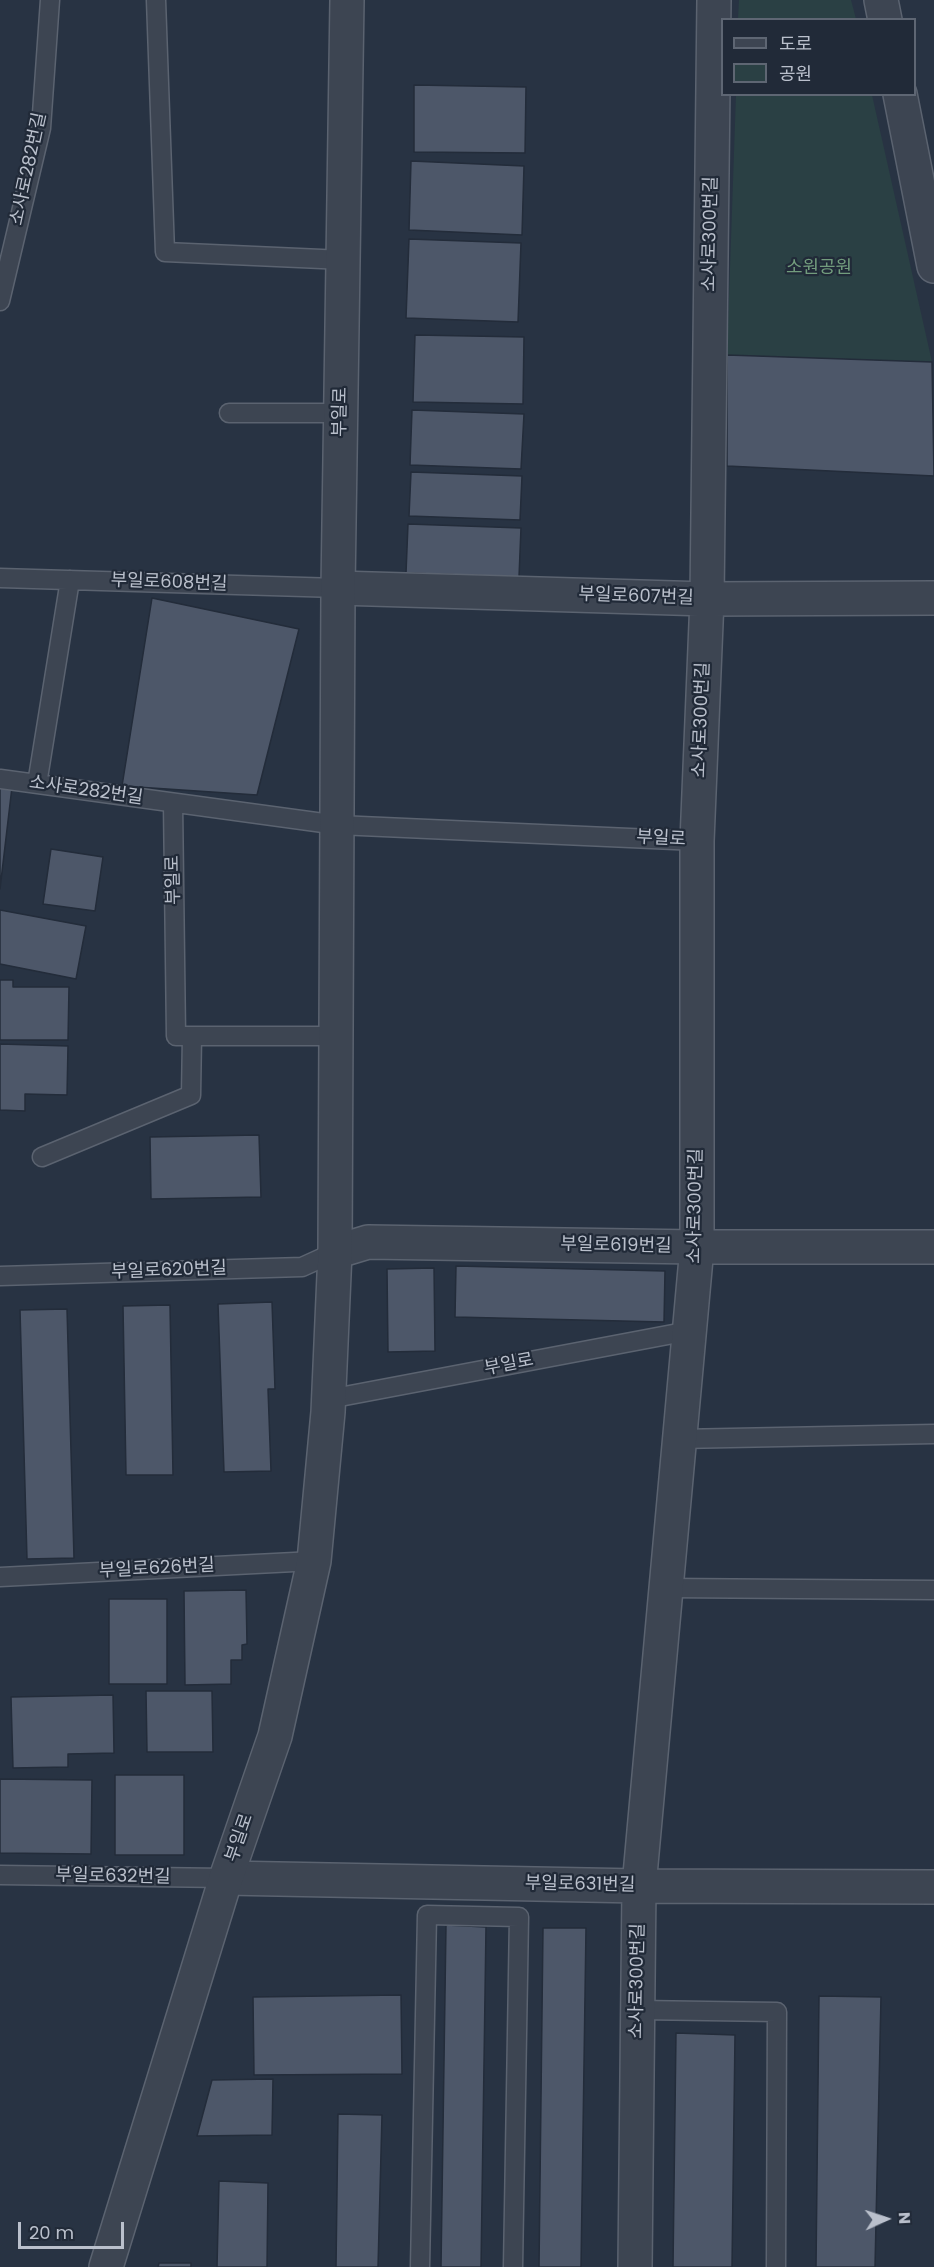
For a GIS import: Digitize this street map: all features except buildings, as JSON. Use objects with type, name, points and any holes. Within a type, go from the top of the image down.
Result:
[{"type":"street","name":"부일로","points":[[106,2267],[226,1878],[275,1736],[314,1561],[329,1399],[335,1252],[338,588],[347,0]]},
{"type":"street","name":"소사로300번길","points":[[635,2267],[639,1886],[697,1247],[697,841],[707,599],[714,0]]},
{"type":"street","points":[[881,0],[885,18]]},
{"type":"street","points":[[900,96],[934,266]]},
{"type":"street","name":"부일로607번길","points":[[338,588],[707,599],[934,598]]},
{"type":"street","name":"부일로619번길","points":[[335,1252],[368,1242],[697,1247],[934,1247]]},
{"type":"street","name":"부일로631번길","points":[[226,1878],[639,1886],[934,1887]]},
{"type":"lane","name":"소사로282번길","points":[[0,301],[41,128],[51,0]]},
{"type":"lane","points":[[156,0],[165,252],[344,260]]},
{"type":"lane","points":[[229,413],[341,413]]},
{"type":"lane","name":"부일로608번길","points":[[0,578],[338,588]]},
{"type":"lane","points":[[37,784],[70,580]]},
{"type":"lane","name":"소사로282번길","points":[[0,779],[173,802]]},
{"type":"lane","name":"부일로","points":[[192,1036],[176,1036],[173,802],[338,825],[697,841]]},
{"type":"lane","points":[[42,1157],[190,1095],[192,1036],[337,1036]]},
{"type":"lane","name":"부일로620번길","points":[[0,1276],[302,1267],[335,1252]]},
{"type":"lane","name":"부일로","points":[[329,1399],[689,1331]]},
{"type":"lane","points":[[679,1439],[934,1434]]},
{"type":"lane","name":"부일로626번길","points":[[0,1576],[314,1561]]},
{"type":"lane","points":[[666,1588],[934,1590]]},
{"type":"lane","name":"부일로632번길","points":[[0,1875],[226,1878]]},
{"type":"lane","points":[[420,2267],[427,1915],[519,1917],[513,2267]]},
{"type":"lane","points":[[638,2010],[777,2012],[776,2267]]},
{"type":"green space","points":[[739,0],[851,0],[856,18],[738,18]]},
{"type":"green space","name":"소원공원","points":[[736,96],[872,96],[932,362],[727,355]]}]
